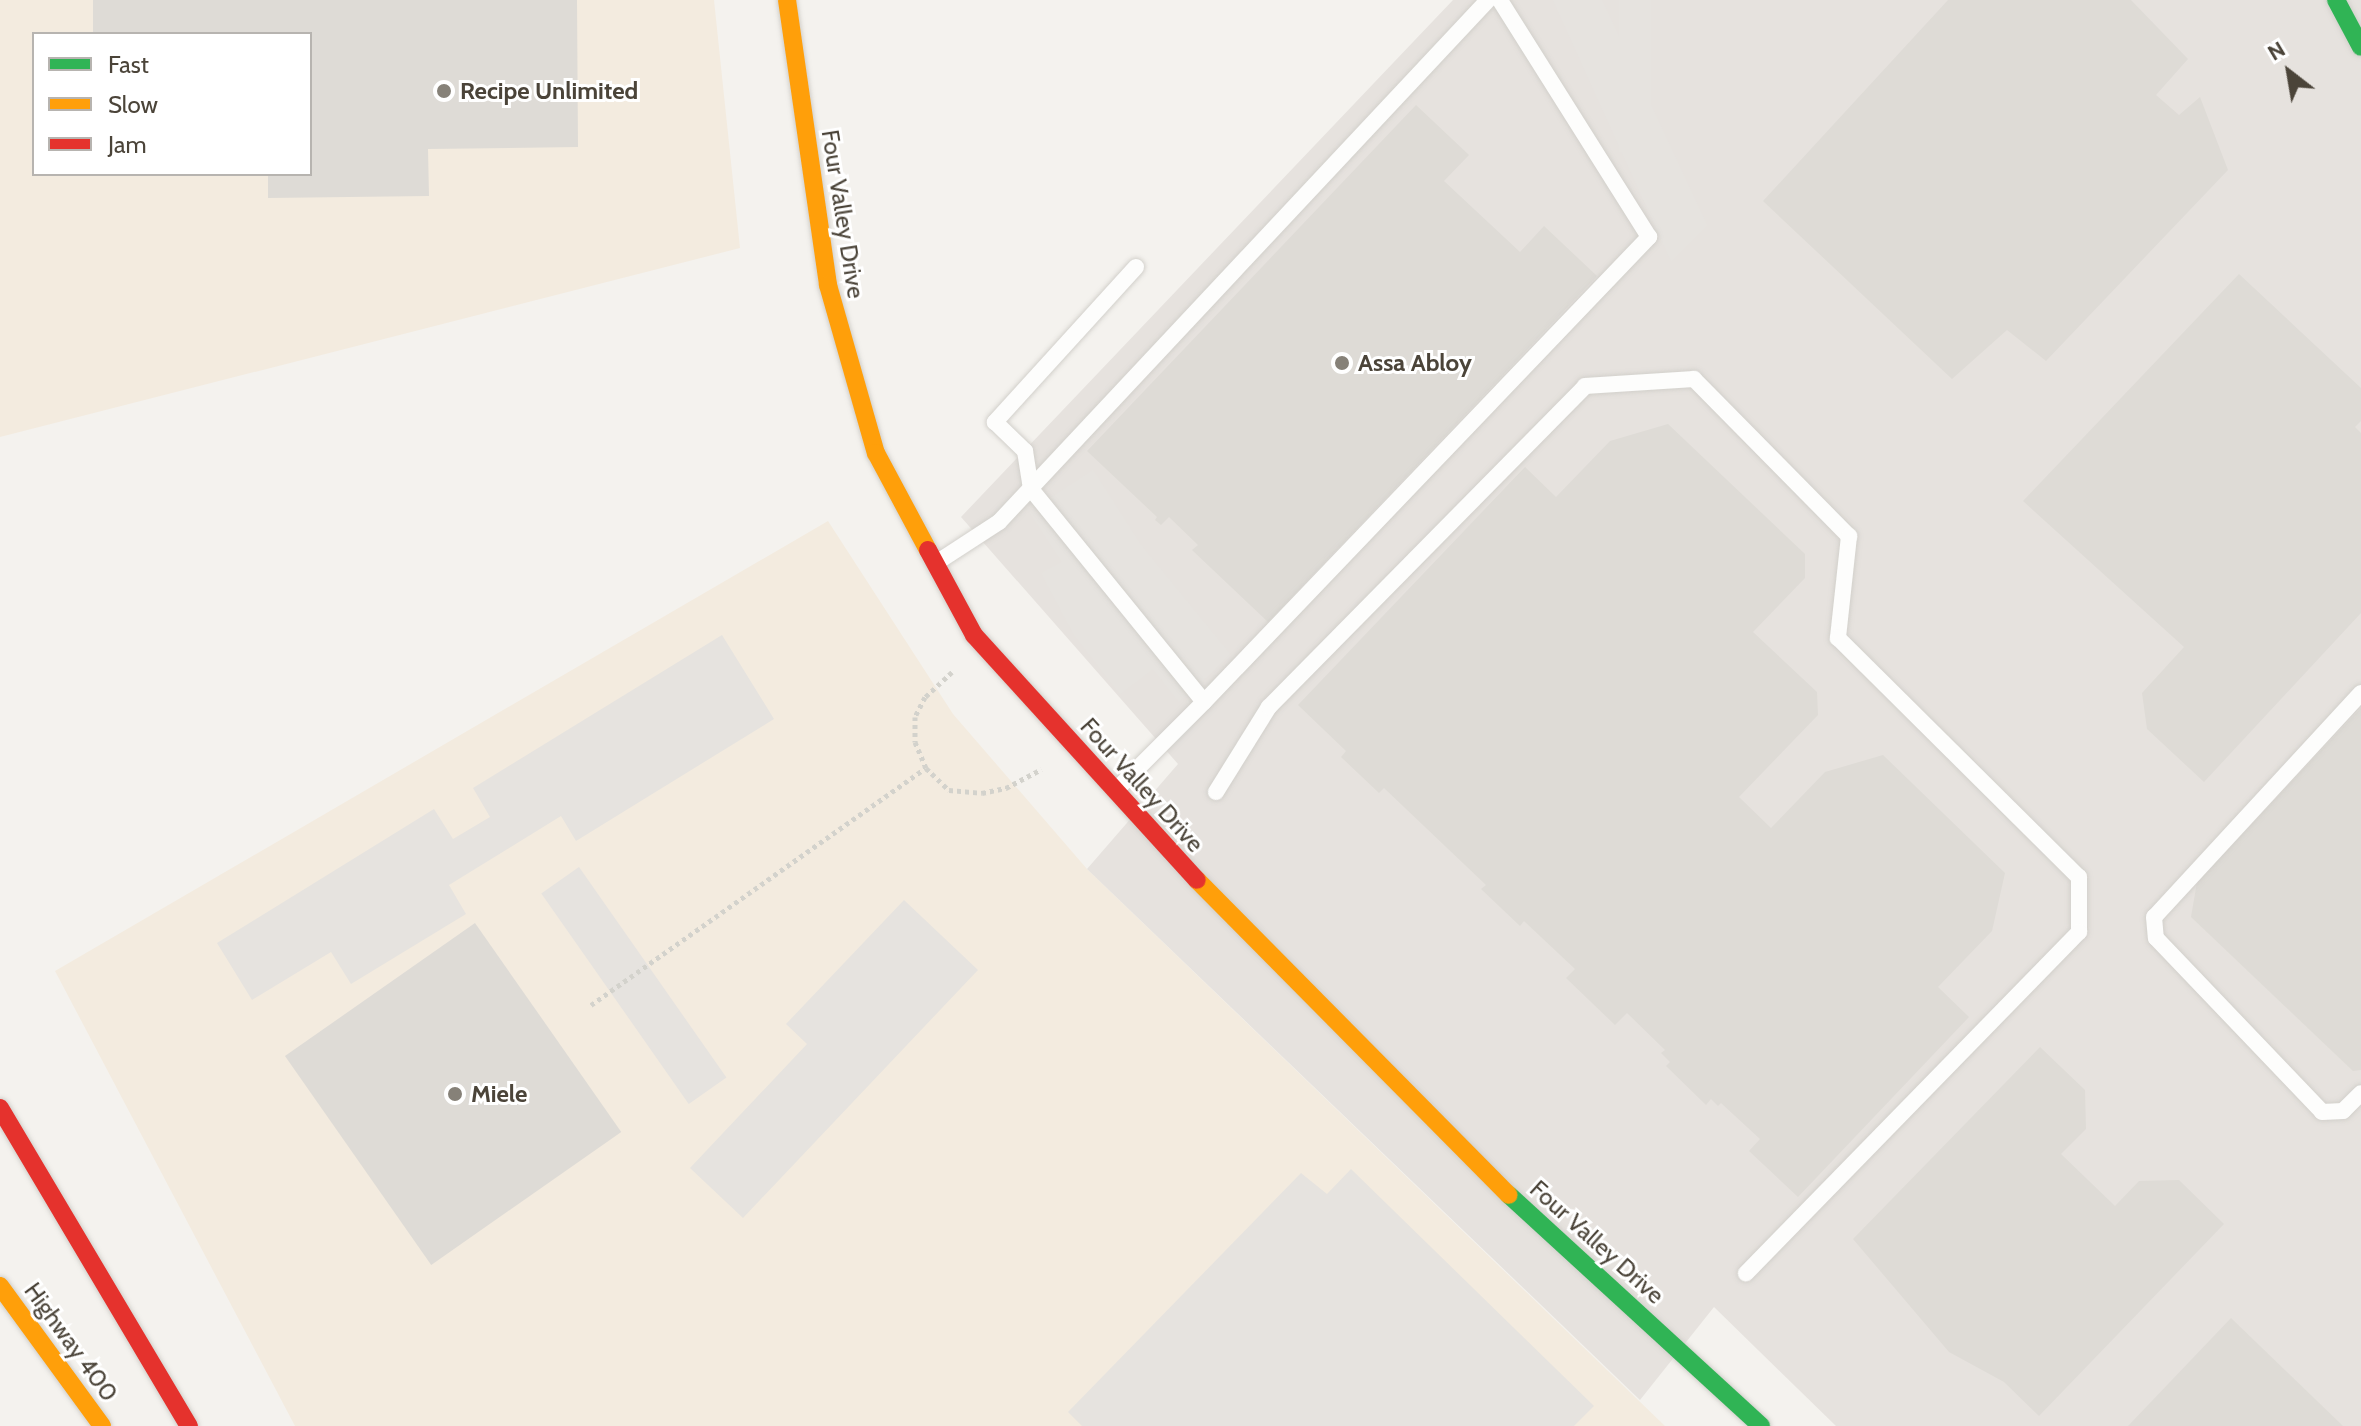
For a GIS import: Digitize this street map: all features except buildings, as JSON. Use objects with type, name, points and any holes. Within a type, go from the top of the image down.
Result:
[{"type":"main road","name":"Four Valley Drive","points":[[787,0],[828,285],[876,453],[983,645],[1185,869],[1528,1214],[1761,1426]]},
{"type":"main road","points":[[2336,0],[2361,47]]},
{"type":"main road","points":[[0,1108],[189,1426]]},
{"type":"main road","name":"Highway 400","points":[[0,1286],[102,1426]]},
{"type":"lane","points":[[935,563],[999,522],[1488,0]]},
{"type":"lane","points":[[1115,791],[1649,237],[1500,0]]},
{"type":"lane","points":[[1136,267],[995,422],[1025,451],[1031,489],[1204,702]]},
{"type":"lane","points":[[1216,792],[1269,707],[1585,386],[1694,379],[1849,536],[1838,638],[2079,877],[2079,932],[1746,1273]]},
{"type":"lane","points":[[2361,693],[2154,917],[2156,938],[2322,1112],[2343,1111],[2361,1093]]},
{"type":"path","points":[[983,645],[925,697],[915,717],[915,742],[926,768],[949,790],[982,793],[1006,788],[1077,749]]},
{"type":"path","points":[[591,1005],[926,768]]},
{"type":"shaded area","points":[[0,0],[714,0],[740,248],[0,437]]},
{"type":"shaded area","points":[[1453,0],[2361,0],[2361,1426],[1836,1426],[1714,1307],[1640,1400],[1087,869],[1178,764],[961,517]]},
{"type":"shaded area","points":[[1553,0],[1602,0],[1707,225],[1671,261]]},
{"type":"shaded area","points":[[1619,0],[1651,0],[1651,152],[1619,152]]},
{"type":"shaded area","points":[[1093,470],[1141,545],[1231,655],[1179,702],[1153,669],[1120,694],[1074,635],[1041,573],[1062,562],[1029,512]]},
{"type":"shaded area","points":[[828,521],[953,714],[1087,869],[1665,1426],[295,1426],[55,971]]},
{"type":"shaded area","points":[[722,635],[774,719],[576,841],[561,816],[449,885],[466,914],[351,984],[331,952],[252,1000],[217,943],[434,809],[453,839],[490,817],[473,788]]},
{"type":"shaded area","points":[[579,867],[726,1078],[689,1104],[541,893]]},
{"type":"shaded area","points":[[904,900],[978,970],[743,1218],[690,1168],[807,1044],[786,1024]]},
{"type":"shaded area","points":[[1351,1169],[1594,1406],[1574,1426],[1082,1426],[1068,1412],[1301,1173],[1327,1194]]},
{"type":"traffic: fast","points":[[2336,0],[2361,47]]},
{"type":"traffic: fast","points":[[1509,1195],[1761,1426]]},
{"type":"traffic: slow","points":[[787,0],[828,285],[876,453],[928,550]]},
{"type":"traffic: slow","points":[[1197,880],[1509,1195]]},
{"type":"traffic: slow","points":[[0,1286],[102,1426]]},
{"type":"traffic: jam","points":[[928,550],[974,635],[1197,880]]},
{"type":"traffic: jam","points":[[0,1108],[189,1426]]},
{"type":"place","name":"Recipe Unlimited","points":[[444,91]]},
{"type":"place","name":"Assa Abloy","points":[[1342,363]]},
{"type":"place","name":"Miele","points":[[455,1094]]}]
